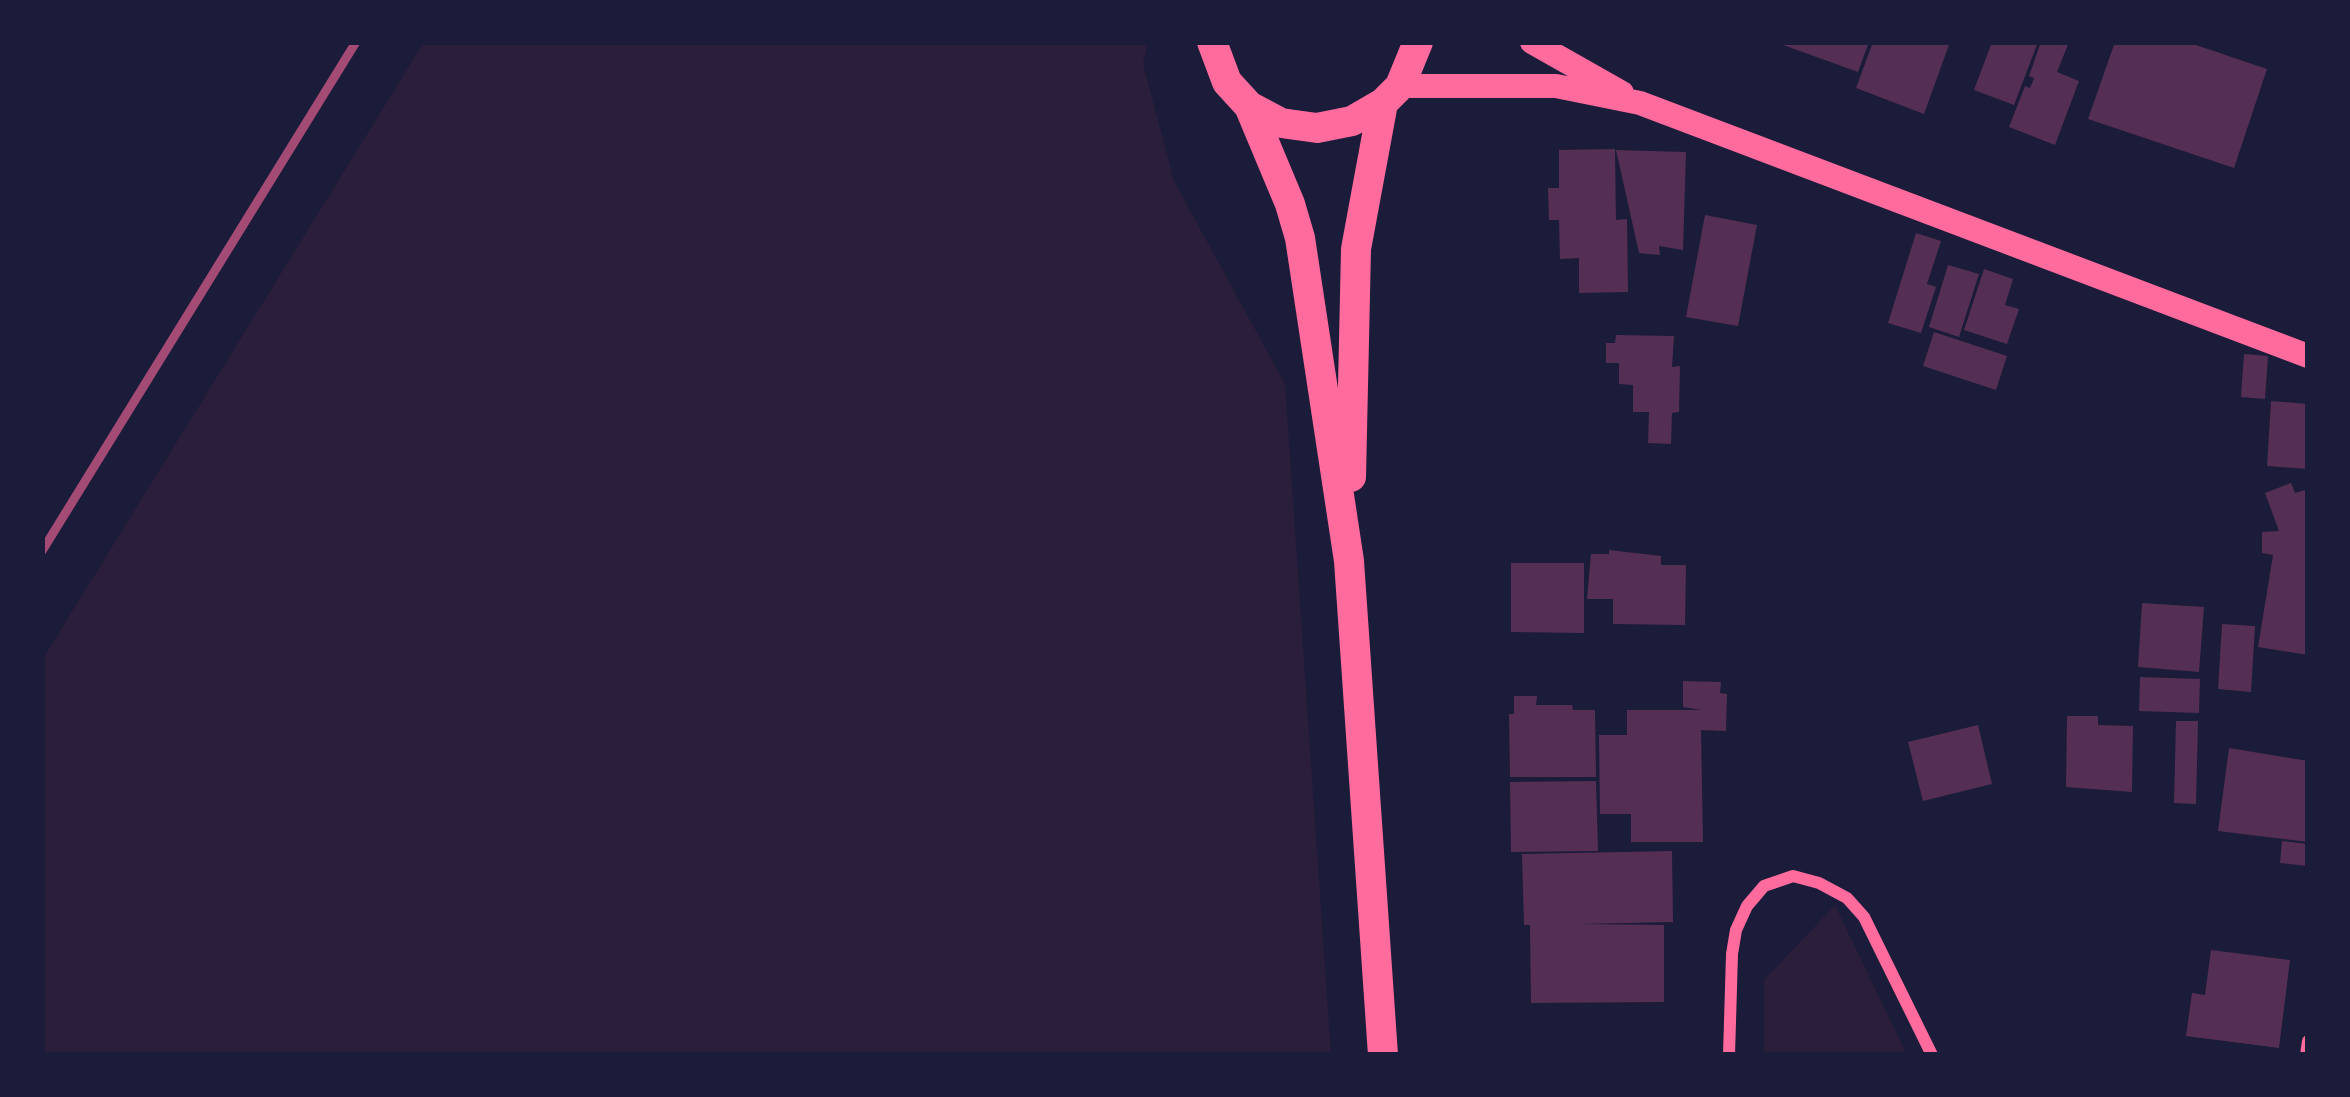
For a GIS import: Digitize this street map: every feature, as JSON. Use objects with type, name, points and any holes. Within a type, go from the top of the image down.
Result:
[{"type":"main road","points":[[1212,42],[1227,82],[1250,106],[1281,123],[1317,128],[1352,122],[1392,94],[1556,86],[1640,103]]},
{"type":"main road","points":[[1349,561],[1356,249],[1392,94],[1418,42]]},
{"type":"main road","points":[[1532,42],[1640,103],[2308,356]]},
{"type":"main road","points":[[1250,106],[1300,238],[1349,561],[1383,1055]]},
{"type":"street","points":[[1729,1055],[1736,931],[1747,906],[1764,886],[1793,876],[1846,898],[1864,917],[1932,1055]]},
{"type":"street","points":[[2306,1055],[2308,1041]]},
{"type":"shaded area","points":[[424,42],[1148,42],[1143,64],[1174,181],[1285,384],[1331,1055],[42,1055],[42,660]]},
{"type":"shaded area","points":[[1835,905],[1907,1055],[1764,1055],[1764,980]]},
{"type":"building","points":[[1775,42],[1869,42],[1858,72]]},
{"type":"building","points":[[1873,42],[1950,42],[1924,114],[1856,88]]},
{"type":"building","points":[[1992,42],[2038,42],[2014,105],[1974,90]]},
{"type":"building","points":[[2041,42],[2069,42],[2057,72],[2079,81],[2055,145],[2009,127],[2025,86],[2030,88],[2034,78],[2029,76]]},
{"type":"building","points":[[2115,42],[2187,42],[2267,69],[2234,168],[2088,119]]},
{"type":"building","points":[[1615,149],[1616,220],[1627,219],[1628,292],[1579,293],[1579,258],[1560,259],[1559,220],[1549,220],[1548,188],[1559,188],[1559,150]]},
{"type":"building","points":[[1616,150],[1686,152],[1683,250],[1659,246],[1660,255],[1639,253]]},
{"type":"building","points":[[1705,215],[1757,225],[1738,326],[1686,317]]},
{"type":"building","points":[[1916,233],[1941,241],[1927,284],[1936,287],[1921,333],[1888,323]]},
{"type":"building","points":[[1948,265],[1979,274],[1959,337],[1929,327]]},
{"type":"building","points":[[1984,269],[2013,279],[2005,305],[2019,309],[2007,344],[1964,330]]},
{"type":"building","points":[[1934,332],[2007,356],[1996,390],[1923,366]]},
{"type":"building","points":[[1616,335],[1674,336],[1672,367],[1680,366],[1679,412],[1672,413],[1671,444],[1648,443],[1649,412],[1633,412],[1633,385],[1619,384],[1619,363],[1606,363],[1606,343],[1615,343]]},
{"type":"building","points":[[2244,354],[2268,356],[2265,399],[2241,397]]},
{"type":"building","points":[[2271,401],[2308,404],[2308,469],[2267,466]]},
{"type":"building","points":[[2291,483],[2295,493],[2308,489],[2308,655],[2258,647],[2273,555],[2262,553],[2262,532],[2279,531],[2265,493]]},
{"type":"building","points":[[1609,550],[1661,556],[1661,565],[1686,565],[1685,625],[1613,624],[1613,599],[1587,599],[1591,554],[1609,554]]},
{"type":"building","points":[[1511,563],[1584,563],[1584,633],[1511,632]]},
{"type":"building","points":[[2142,603],[2204,607],[2199,672],[2138,667]]},
{"type":"building","points":[[2222,624],[2255,626],[2251,692],[2218,689]]},
{"type":"building","points":[[2140,677],[2200,679],[2199,713],[2139,711]]},
{"type":"building","points":[[1683,681],[1721,682],[1720,693],[1727,694],[1726,731],[1701,730],[1703,842],[1631,842],[1631,814],[1600,814],[1599,735],[1627,735],[1627,710],[1701,710],[1683,707]]},
{"type":"building","points":[[1514,696],[1537,696],[1536,705],[1595,710],[1596,777],[1510,777],[1509,714],[1514,714]]},
{"type":"building","points":[[2067,716],[2098,716],[2098,725],[2133,726],[2132,792],[2066,787]]},
{"type":"building","points":[[2176,721],[2198,721],[2196,804],[2174,803]]},
{"type":"building","points":[[1978,725],[1992,784],[1923,801],[1908,742]]},
{"type":"building","points":[[2229,748],[2308,761],[2308,842],[2218,831]]},
{"type":"building","points":[[1596,781],[1598,851],[1511,852],[1510,782]]},
{"type":"building","points":[[2282,841],[2308,844],[2308,866],[2280,863]]},
{"type":"building","points":[[1672,851],[1673,922],[1579,924],[1664,925],[1664,1002],[1531,1003],[1530,925],[1524,925],[1522,854]]},
{"type":"building","points":[[2211,950],[2290,960],[2279,1048],[2186,1036],[2192,993],[2205,995]]},
{"type":"railway","points":[[42,551],[356,42]]}]
